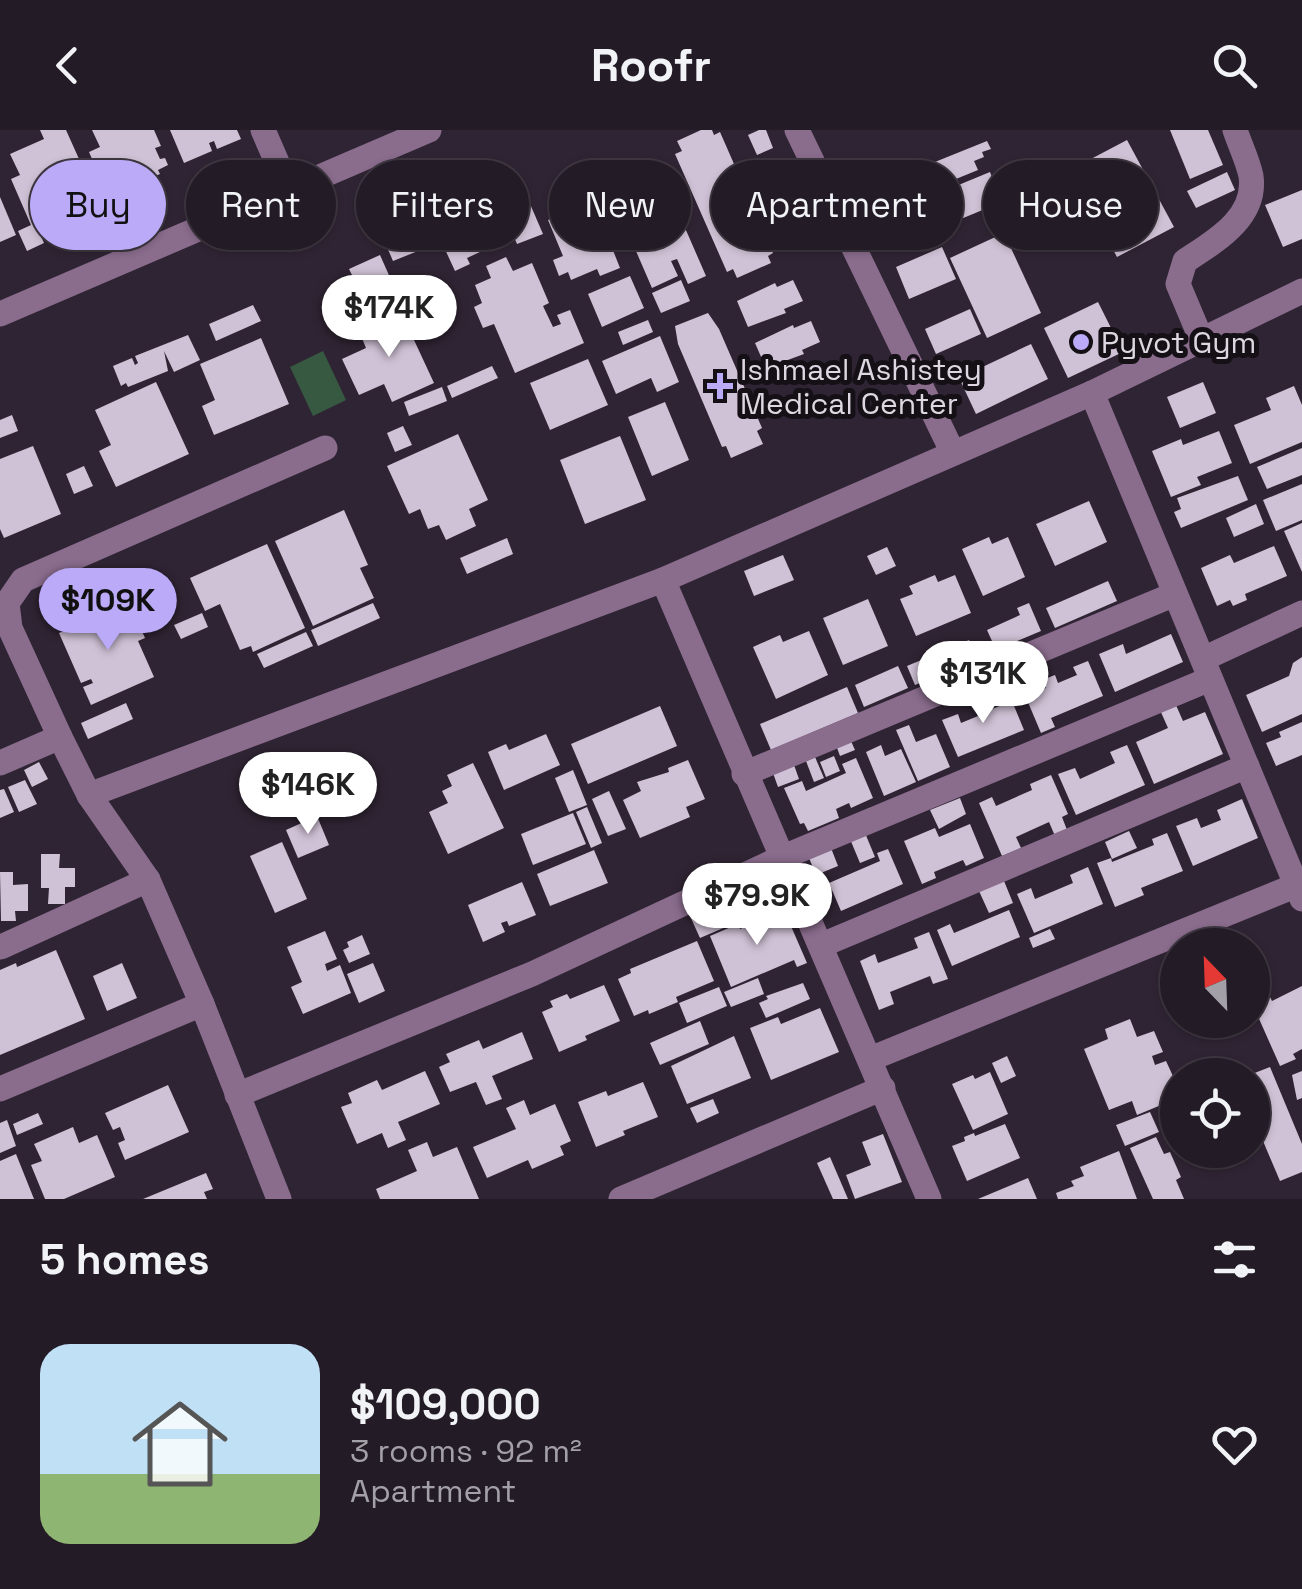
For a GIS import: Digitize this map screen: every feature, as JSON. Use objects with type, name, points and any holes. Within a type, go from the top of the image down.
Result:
[{"type":"street","points":[[263,130],[276,160]]},
{"type":"street","points":[[336,170],[429,130]]},
{"type":"street","points":[[797,130],[952,453]]},
{"type":"street","points":[[1202,340],[1178,284],[1185,261],[1240,219],[1248,198],[1251,178],[1235,130]]},
{"type":"street","points":[[0,314],[186,234]]},
{"type":"street","points":[[90,795],[663,580],[1092,394],[1300,296]]},
{"type":"street","points":[[870,1060],[1300,889],[1092,394]]},
{"type":"street","points":[[279,1199],[148,880],[90,795],[60,737],[10,628],[7,602],[23,580],[325,448]]},
{"type":"street","points":[[663,580],[930,1199]]},
{"type":"street","points":[[744,774],[1175,594]]},
{"type":"street","points":[[237,1096],[532,974],[781,858],[1206,669],[1302,613]]},
{"type":"street","points":[[0,763],[60,737]]},
{"type":"street","points":[[822,946],[1248,766]]},
{"type":"street","points":[[1,947],[148,880]]},
{"type":"street","points":[[0,1090],[202,1004]]},
{"type":"street","points":[[620,1199],[884,1088]]},
{"type":"green space","points":[[323,351],[346,400],[313,416],[290,367]]},
{"type":"building","points":[[40,130],[66,130],[79,160],[30,160],[30,223],[11,179],[20,175],[10,154],[44,139]]},
{"type":"building","points":[[92,130],[154,130],[161,146],[155,148],[160,159],[166,160],[92,160],[89,152],[100,147]]},
{"type":"building","points":[[170,130],[237,130],[241,139],[217,149],[214,141],[209,143],[212,151],[184,163]]},
{"type":"building","points":[[701,130],[712,130],[714,135],[720,132],[732,160],[711,160],[711,236],[691,190],[691,160],[678,160],[675,154],[682,151],[677,141]]},
{"type":"building","points":[[766,130],[773,148],[757,155],[748,135]]},
{"type":"building","points":[[1170,130],[1208,130],[1223,165],[1190,179]]},
{"type":"building","points":[[1127,140],[1138,160],[1089,160]]},
{"type":"building","points":[[987,141],[991,149],[974,161],[978,170],[963,176],[963,160],[940,160]]},
{"type":"building","points":[[1227,172],[1235,190],[1196,208],[1187,191]]},
{"type":"building","points":[[983,175],[983,210],[963,218],[963,183]]},
{"type":"building","points":[[1302,190],[1302,239],[1283,247],[1265,205]]},
{"type":"building","points":[[0,197],[16,235],[0,242]]},
{"type":"building","points":[[1158,197],[1174,227],[1158,235]]},
{"type":"building","points":[[529,202],[543,234],[529,239]]},
{"type":"building","points":[[30,225],[30,250],[27,251],[18,231]]},
{"type":"building","points":[[691,242],[706,276],[688,284],[677,259],[671,261],[678,276],[652,288],[636,250],[691,250]]},
{"type":"building","points":[[983,243],[983,250],[1012,250],[1041,313],[987,338],[950,258]]},
{"type":"building","points":[[388,250],[418,251],[393,261]]},
{"type":"building","points":[[445,250],[484,250],[467,258],[470,264],[455,271]]},
{"type":"building","points":[[560,250],[613,250],[620,268],[600,276],[597,269],[571,280],[568,272],[559,276],[553,260],[563,256]]},
{"type":"building","points":[[717,250],[772,250],[768,256],[771,263],[737,278],[733,269],[727,272]]},
{"type":"building","points":[[943,250],[956,279],[909,299],[896,267]]},
{"type":"building","points":[[380,255],[392,282],[352,299],[344,278],[352,275],[349,269]]},
{"type":"building","points":[[506,257],[513,271],[532,263],[549,303],[543,306],[553,327],[561,324],[557,315],[570,310],[584,343],[515,373],[494,324],[483,328],[474,307],[482,303],[475,285],[491,278],[486,266]]},
{"type":"building","points":[[630,276],[644,308],[602,327],[588,294]]},
{"type":"building","points":[[681,280],[690,301],[661,313],[652,293]]},
{"type":"building","points":[[793,280],[803,301],[784,309],[786,313],[748,327],[737,301],[775,283],[777,287]]},
{"type":"building","points":[[1098,302],[1123,352],[1068,378],[1044,328]]},
{"type":"building","points":[[253,305],[261,321],[216,341],[209,324]]},
{"type":"building","points":[[970,309],[981,334],[936,354],[925,329]]},
{"type":"building","points":[[401,312],[434,383],[392,402],[384,384],[359,395],[342,359],[366,348],[359,331]]},
{"type":"building","name":"Ishmael Ashistey Medical Center","points":[[708,313],[719,329],[762,428],[757,431],[763,444],[731,458],[726,446],[722,447],[678,344],[675,326]]},
{"type":"building","points":[[648,320],[653,332],[623,345],[618,332]]},
{"type":"building","points":[[811,321],[820,342],[802,350],[804,354],[766,368],[755,343]]},
{"type":"building","points":[[188,335],[200,360],[174,372],[164,351],[168,371],[128,387],[126,383],[121,386],[113,366],[132,358],[135,365],[135,356]]},
{"type":"building","points":[[660,336],[679,382],[657,392],[651,378],[616,394],[602,361]]},
{"type":"building","points":[[261,338],[289,404],[214,435],[202,406],[215,400],[200,364]]},
{"type":"building","points":[[1031,344],[1048,379],[976,414],[959,378]]},
{"type":"building","points":[[588,359],[608,405],[550,430],[530,383]]},
{"type":"building","points":[[492,366],[498,378],[452,398],[447,386]]},
{"type":"building","points":[[156,382],[189,454],[116,487],[99,451],[111,445],[95,410]]},
{"type":"building","points":[[1203,382],[1216,413],[1180,428],[1167,397]]},
{"type":"building","points":[[1294,386],[1302,405],[1302,442],[1250,464],[1234,425],[1271,410],[1266,398]]},
{"type":"building","points":[[442,387],[447,401],[409,416],[404,402]]},
{"type":"building","points":[[665,402],[689,460],[652,476],[628,417]]},
{"type":"building","points":[[12,415],[18,431],[0,438],[0,420]]},
{"type":"building","points":[[403,426],[412,445],[395,452],[387,433]]},
{"type":"building","points":[[1219,431],[1232,463],[1197,477],[1201,485],[1171,497],[1152,451],[1181,439],[1183,445]]},
{"type":"building","points":[[458,434],[488,500],[469,509],[476,526],[446,540],[439,525],[428,529],[420,509],[409,514],[387,466]]},
{"type":"building","points":[[620,436],[646,500],[585,524],[560,460]]},
{"type":"building","points":[[33,446],[61,514],[4,538],[0,529],[0,459]]},
{"type":"building","points":[[1302,448],[1302,475],[1267,489],[1257,467]]},
{"type":"building","points":[[84,466],[93,486],[74,494],[66,474]]},
{"type":"building","points":[[1238,476],[1248,500],[1181,528],[1174,512],[1181,509],[1177,498]]},
{"type":"building","points":[[1302,484],[1302,520],[1276,531],[1263,500]]},
{"type":"building","points":[[1089,501],[1107,542],[1055,566],[1036,524]]},
{"type":"building","points":[[1256,504],[1264,524],[1234,537],[1226,518]]},
{"type":"building","points":[[344,510],[368,565],[360,568],[374,598],[313,626],[275,541]]},
{"type":"building","points":[[1302,523],[1302,572],[1284,531]]},
{"type":"building","points":[[989,537],[992,544],[1008,537],[1025,577],[983,596],[962,549]]},
{"type":"building","points":[[507,538],[513,554],[467,574],[460,558]]},
{"type":"building","points":[[267,544],[305,628],[253,652],[251,646],[240,650],[220,604],[205,611],[190,578]]},
{"type":"building","points":[[1274,546],[1287,576],[1245,594],[1247,600],[1233,606],[1230,600],[1217,606],[1201,568],[1230,555],[1234,563]]},
{"type":"building","points":[[887,547],[896,566],[876,575],[867,556]]},
{"type":"building","points":[[783,555],[794,580],[754,596],[744,571]]},
{"type":"building","points":[[935,575],[938,582],[955,575],[971,613],[916,636],[900,599],[913,594],[909,586]]},
{"type":"building","points":[[1108,581],[1117,601],[1055,628],[1046,608]]},
{"type":"building","points":[[868,599],[888,646],[843,665],[823,618]]},
{"type":"building","points":[[129,602],[145,638],[138,641],[154,677],[91,705],[83,687],[93,683],[91,679],[81,683],[59,633]]},
{"type":"building","points":[[373,603],[380,618],[318,646],[311,630]]},
{"type":"building","points":[[1029,603],[1041,631],[996,650],[987,630],[1020,615],[1017,608]]},
{"type":"building","points":[[202,613],[208,627],[181,639],[174,625]]},
{"type":"building","points":[[809,631],[828,675],[776,699],[753,647],[780,635],[783,642]]},
{"type":"building","points":[[306,632],[313,646],[264,668],[257,654]]},
{"type":"building","points":[[1171,634],[1183,662],[1115,692],[1099,654],[1123,644],[1126,654]]},
{"type":"building","points":[[969,640],[978,659],[915,685],[907,666]]},
{"type":"building","points":[[1302,657],[1302,714],[1262,732],[1246,695],[1289,676],[1293,663]]},
{"type":"building","points":[[1088,661],[1103,696],[1051,718],[1055,727],[1041,733],[1022,688],[1034,683],[1037,691],[1046,688],[1042,680],[1055,675],[1058,683],[1077,675],[1073,667]]},
{"type":"building","points":[[898,666],[908,688],[864,707],[855,685]]},
{"type":"building","points":[[847,687],[858,713],[771,750],[760,724]]},
{"type":"building","points":[[985,693],[992,709],[1012,701],[1024,730],[958,757],[942,720],[958,714],[961,723],[978,716],[971,699]]},
{"type":"building","points":[[126,703],[133,719],[88,739],[81,723]]},
{"type":"building","points":[[1175,703],[1183,721],[1205,712],[1223,754],[1154,784],[1136,742],[1168,728],[1160,710]]},
{"type":"building","points":[[660,706],[677,746],[588,784],[571,744]]},
{"type":"building","points":[[1302,722],[1302,755],[1276,766],[1266,743]]},
{"type":"building","points":[[909,725],[916,742],[936,734],[950,767],[918,781],[896,730]]},
{"type":"building","points":[[546,734],[560,765],[504,790],[488,752],[506,744],[509,750]]},
{"type":"building","points":[[850,739],[855,750],[840,756],[836,745]]},
{"type":"building","points":[[881,745],[885,756],[901,749],[916,782],[884,796],[866,752]]},
{"type":"building","points":[[1127,745],[1145,785],[1076,815],[1058,774],[1075,768],[1080,779],[1115,763],[1110,752]]},
{"type":"building","points":[[834,756],[840,771],[826,777],[820,762]]},
{"type":"building","points":[[815,757],[824,778],[814,782],[806,761]]},
{"type":"building","points":[[856,758],[873,798],[851,808],[849,803],[836,809],[839,818],[808,831],[804,823],[800,824],[784,788],[802,781],[806,791],[846,773],[842,764]]},
{"type":"building","points":[[688,760],[705,799],[686,807],[690,817],[640,838],[623,800],[641,791],[637,782],[669,772],[668,768]]},
{"type":"building","points":[[39,762],[48,779],[32,787],[24,770]]},
{"type":"building","points":[[473,763],[504,828],[448,854],[429,812],[448,803],[442,791],[452,786],[447,775]]},
{"type":"building","points":[[794,765],[799,779],[778,787],[773,773]]},
{"type":"building","points":[[573,770],[587,805],[569,812],[555,778]]},
{"type":"building","points":[[1051,775],[1068,814],[1062,817],[1067,830],[1055,836],[1049,822],[1016,837],[1021,848],[1002,856],[979,803],[992,797],[996,806],[1032,790],[1030,784]]},
{"type":"building","points":[[25,780],[37,804],[19,812],[8,787]]},
{"type":"building","points":[[4,789],[14,812],[0,818],[0,790]]},
{"type":"building","points":[[609,791],[626,829],[608,836],[592,799]]},
{"type":"building","points":[[960,798],[966,814],[939,829],[930,810]]},
{"type":"building","points":[[1242,799],[1258,838],[1193,866],[1176,826],[1197,818],[1201,828],[1221,820],[1217,810]]},
{"type":"building","points":[[587,807],[602,843],[591,848],[576,812]]},
{"type":"building","points":[[573,813],[586,844],[533,865],[521,834]]},
{"type":"building","points":[[317,816],[329,845],[298,858],[286,830]]},
{"type":"building","points":[[970,824],[984,858],[966,866],[963,860],[934,872],[936,878],[922,884],[904,841],[935,828],[939,837]]},
{"type":"building","points":[[1129,831],[1137,848],[1112,859],[1105,842]]},
{"type":"building","points":[[865,833],[875,857],[860,863],[850,839]]},
{"type":"building","points":[[1167,833],[1183,871],[1141,888],[1144,895],[1115,907],[1097,863],[1111,858],[1112,862],[1154,845],[1152,839]]},
{"type":"building","points":[[282,842],[307,899],[275,913],[250,856]]},
{"type":"building","points":[[831,848],[838,866],[816,875],[809,858]]},
{"type":"building","points":[[888,849],[903,884],[841,911],[829,883],[880,861],[877,853]]},
{"type":"building","points":[[594,850],[608,883],[550,906],[537,874]]},
{"type":"building","points":[[41,854],[60,854],[59,868],[75,868],[75,887],[65,887],[65,904],[48,904],[49,888],[41,888]]},
{"type":"building","points":[[1088,867],[1103,904],[1034,933],[1017,894],[1031,888],[1035,899],[1073,883],[1070,875]]},
{"type":"building","points":[[0,872],[13,872],[13,885],[28,884],[28,911],[15,911],[16,921],[1,921]]},
{"type":"building","points":[[1004,881],[1013,903],[989,913],[979,891]]},
{"type":"building","points":[[522,882],[536,915],[509,926],[507,921],[501,923],[505,932],[483,942],[468,905]]},
{"type":"building","points":[[718,903],[728,926],[700,938],[690,916]]},
{"type":"building","points":[[784,910],[807,963],[797,967],[794,960],[731,987],[710,936],[738,924],[740,929]]},
{"type":"building","points":[[1009,910],[1020,937],[952,966],[937,930],[950,924],[954,933]]},
{"type":"building","points":[[1050,929],[1055,939],[1033,948],[1029,938]]},
{"type":"building","points":[[325,931],[337,959],[325,964],[327,971],[340,965],[351,993],[303,1014],[291,987],[302,982],[287,947]]},
{"type":"building","points":[[929,932],[948,979],[933,984],[930,976],[890,992],[894,1004],[879,1010],[860,961],[875,954],[878,963],[918,948],[914,938]]},
{"type":"building","points":[[362,935],[370,954],[349,963],[343,950],[349,947],[347,942]]},
{"type":"building","points":[[697,941],[714,981],[676,997],[678,1002],[634,1016],[618,979],[631,973],[630,969]]},
{"type":"building","points":[[56,950],[85,1019],[0,1055],[0,970]]},
{"type":"building","points":[[122,963],[137,998],[107,1011],[93,976]]},
{"type":"building","points":[[373,963],[385,991],[359,1003],[347,974]]},
{"type":"building","points":[[758,978],[764,994],[731,1007],[724,992]]},
{"type":"building","points":[[803,983],[810,999],[766,1018],[759,1003],[768,999],[766,996]]},
{"type":"building","points":[[604,985],[620,1021],[559,1052],[542,1012],[553,1007],[550,1001],[567,994],[570,999]]},
{"type":"building","points":[[1302,986],[1302,1049],[1293,1054],[1296,1059],[1280,1066],[1268,1038],[1270,997],[1272,1001]]},
{"type":"building","points":[[719,987],[727,1006],[687,1023],[679,1003]]},
{"type":"building","points":[[820,1008],[839,1052],[771,1080],[750,1028],[778,1017],[781,1024]]},
{"type":"building","points":[[1130,1019],[1137,1037],[1154,1031],[1163,1052],[1152,1056],[1155,1065],[1160,1063],[1160,1105],[1137,1115],[1132,1101],[1109,1110],[1084,1049],[1108,1039],[1105,1029]]},
{"type":"building","points":[[700,1021],[709,1044],[660,1065],[650,1043]]},
{"type":"building","points":[[522,1032],[533,1059],[492,1076],[502,1099],[486,1105],[476,1082],[450,1092],[439,1067],[450,1062],[446,1054],[479,1040],[483,1049]]},
{"type":"building","points":[[734,1036],[751,1078],[687,1104],[671,1066]]},
{"type":"building","points":[[1007,1056],[1016,1076],[1001,1083],[992,1063]]},
{"type":"building","points":[[1270,1067],[1302,1144],[1302,1172],[1280,1181],[1270,1158]]},
{"type":"building","points":[[425,1071],[440,1104],[398,1122],[406,1140],[388,1148],[382,1133],[357,1144],[341,1107],[352,1103],[348,1093],[377,1080],[382,1090]]},
{"type":"building","points":[[1302,1071],[1302,1098],[1297,1100],[1292,1075]]},
{"type":"building","points":[[990,1072],[1008,1114],[973,1130],[952,1084]]},
{"type":"building","points":[[643,1082],[658,1117],[596,1147],[578,1102],[606,1091],[608,1096]]},
{"type":"building","points":[[168,1085],[189,1132],[125,1160],[118,1143],[125,1140],[120,1127],[113,1130],[105,1113]]},
{"type":"building","points":[[713,1099],[719,1113],[697,1123],[690,1108]]},
{"type":"building","points":[[524,1100],[530,1115],[555,1104],[571,1141],[560,1146],[564,1155],[532,1169],[528,1160],[487,1178],[473,1147],[516,1129],[506,1108]]},
{"type":"building","points":[[1150,1112],[1159,1132],[1125,1146],[1116,1125]]},
{"type":"building","points":[[38,1113],[43,1124],[17,1135],[13,1124]]},
{"type":"building","points":[[7,1120],[16,1146],[0,1153],[0,1123]]},
{"type":"building","points":[[1005,1124],[1020,1158],[967,1181],[952,1146],[965,1141],[964,1137]]},
{"type":"building","points":[[73,1127],[79,1143],[97,1135],[115,1177],[64,1199],[45,1199],[31,1165],[42,1161],[34,1144]]},
{"type":"building","points":[[883,1134],[902,1182],[855,1199],[846,1175],[871,1165],[862,1142]]},
{"type":"building","points":[[1156,1137],[1160,1168],[1177,1168],[1181,1177],[1176,1180],[1184,1199],[1153,1199],[1130,1148]]},
{"type":"building","points":[[427,1142],[433,1157],[457,1147],[479,1199],[380,1199],[376,1189],[417,1171],[408,1150]]},
{"type":"building","points":[[1119,1151],[1137,1199],[1058,1199],[1056,1193],[1074,1186],[1071,1181],[1084,1176],[1080,1167]]},
{"type":"building","points":[[16,1154],[34,1199],[0,1199],[0,1161]]},
{"type":"building","points":[[830,1157],[848,1199],[833,1199],[817,1163]]},
{"type":"building","points":[[206,1173],[213,1189],[204,1192],[207,1199],[143,1199]]},
{"type":"building","points":[[1028,1178],[1037,1199],[978,1199]]},
{"type":"place","name":"Pyvot Gym","points":[[1081,342]]},
{"type":"place","name":"Ishmael Ashistey Medical Center","points":[[720,386]]}]
